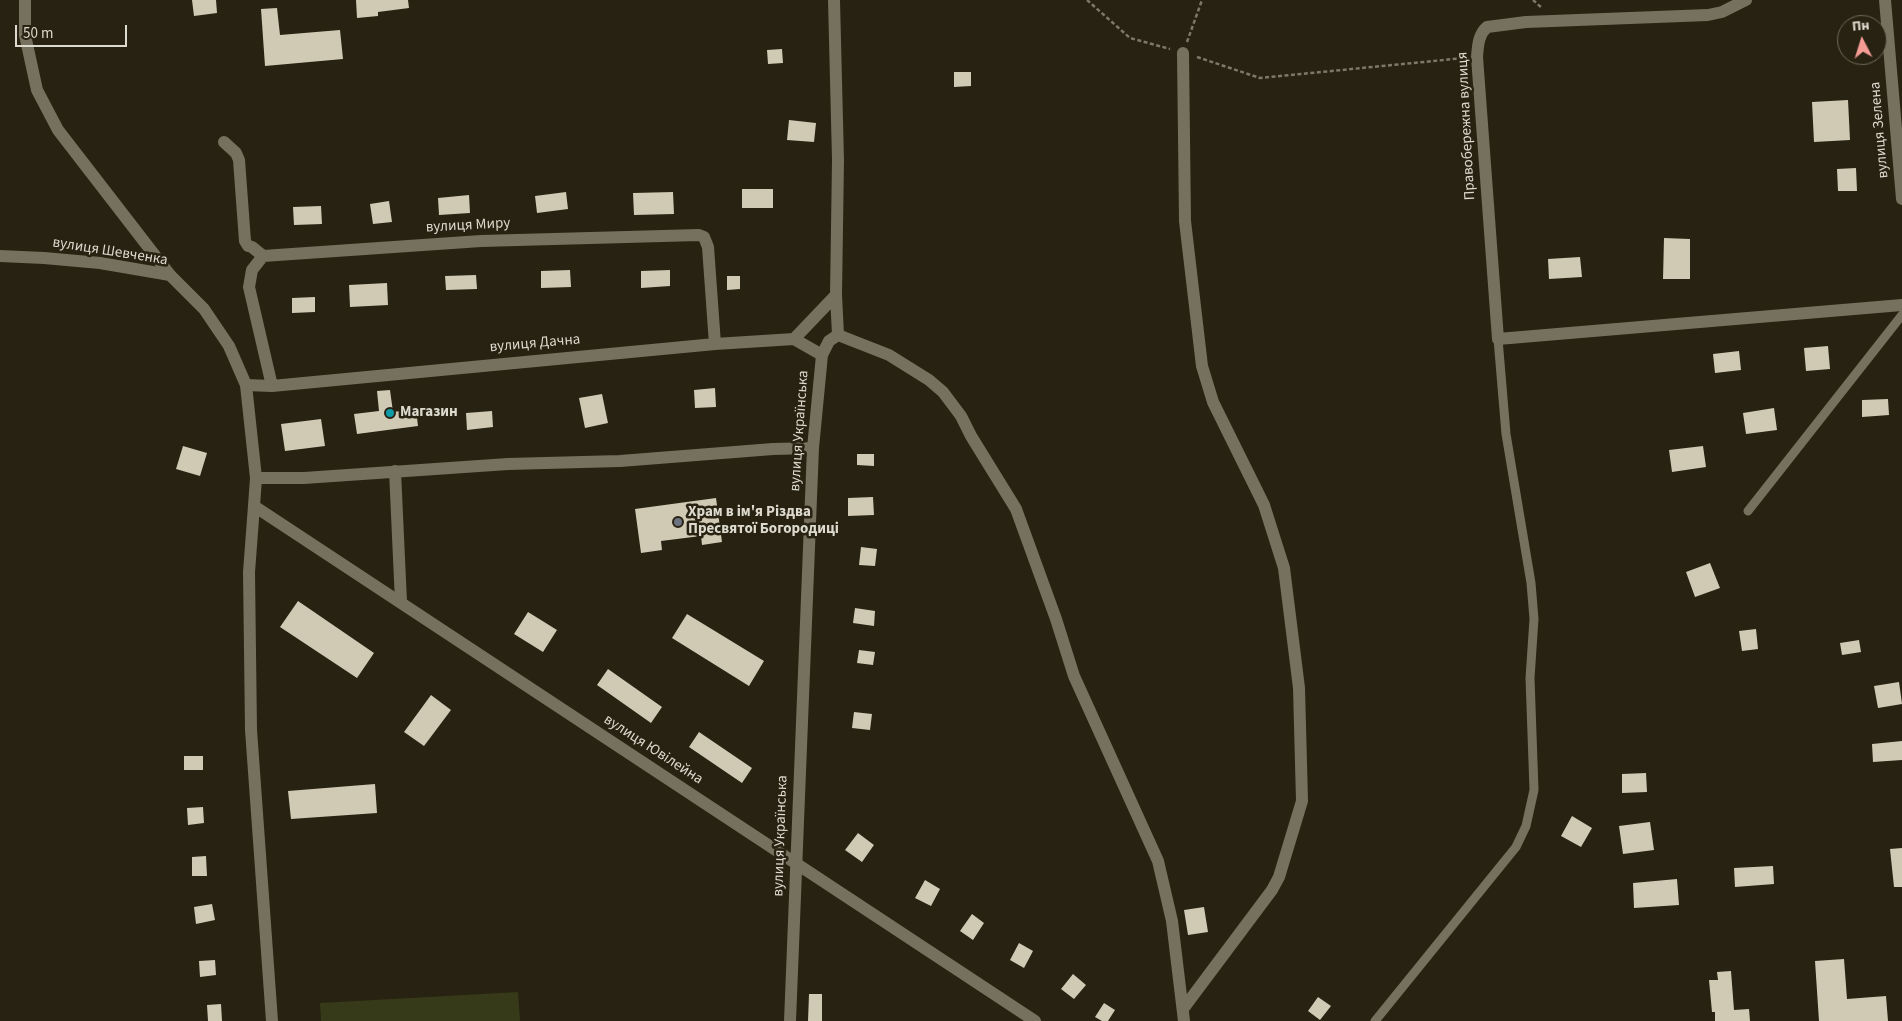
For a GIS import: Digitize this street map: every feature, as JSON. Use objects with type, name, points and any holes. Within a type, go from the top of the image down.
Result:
[{"type":"street","points":[[25,0],[25,35],[36,90],[58,130],[170,275]]},
{"type":"street","points":[[834,0],[838,160],[836,295],[838,336],[889,355],[929,380],[943,392],[961,416],[1016,509],[1056,618],[1074,676],[1158,861],[1172,921],[1184,1015]]},
{"type":"street","name":"Правобережна вулиця","points":[[1498,339],[1477,57],[1478,41],[1482,31],[1486,27],[1526,22],[1708,15],[1722,12],[1746,0]]},
{"type":"street","name":"вулиця Зелена","points":[[1884,0],[1898,101],[1902,199]]},
{"type":"street","points":[[1183,53],[1185,221],[1202,366],[1213,402],[1264,505],[1284,568],[1299,688],[1302,801],[1279,877],[1272,890],[1184,1015]]},
{"type":"street","points":[[224,142],[236,153],[239,160],[245,241],[248,246],[263,256],[252,270],[249,287],[272,386]]},
{"type":"street","name":"вулиця Миру","points":[[263,256],[481,241],[699,235],[706,240],[708,247],[715,344]]},
{"type":"street","name":"вулиця Шевченка","points":[[0,256],[44,258],[100,264],[170,275],[204,309],[229,346],[246,386],[256,478],[249,572],[251,730],[272,1021]]},
{"type":"street","points":[[822,355],[794,339],[836,295]]},
{"type":"street","points":[[1498,339],[1902,305]]},
{"type":"street","name":"вулиця Українська","points":[[790,1021],[813,448],[822,355],[829,341],[838,336]]},
{"type":"street","name":"вулиця Дачна","points":[[246,386],[272,386],[715,344],[794,339]]},
{"type":"street","points":[[256,478],[304,478],[508,464],[620,461],[773,449],[813,448]]},
{"type":"street","points":[[394,471],[401,602]]},
{"type":"street","name":"вулиця Ювілейна","points":[[254,506],[1034,1021]]},
{"type":"lane","points":[[1748,511],[1902,314]]},
{"type":"lane","points":[[1375,1021],[1516,847],[1526,826],[1534,790],[1530,695],[1534,619],[1531,582],[1506,434],[1498,339]]},
{"type":"path","points":[[1087,0],[1130,38],[1260,78],[1477,57]]},
{"type":"path","points":[[1183,53],[1202,0]]},
{"type":"green space","points":[[518,992],[520,1021],[321,1021],[320,1003]]},
{"type":"building","points":[[192,0],[216,0],[217,13],[194,16]]},
{"type":"building","points":[[356,0],[408,0],[409,8],[378,12],[378,16],[357,18]]},
{"type":"building","points":[[277,8],[280,35],[340,30],[343,59],[265,66],[261,9]]},
{"type":"building","points":[[782,49],[783,63],[768,64],[767,50]]},
{"type":"building","points":[[954,72],[971,72],[971,86],[954,87]]},
{"type":"building","points":[[1848,100],[1850,140],[1814,142],[1812,102]]},
{"type":"building","points":[[789,120],[816,123],[814,142],[787,140]]},
{"type":"building","points":[[1856,168],[1857,191],[1838,191],[1837,169]]},
{"type":"building","points":[[742,189],[773,189],[773,208],[742,208]]},
{"type":"building","points":[[566,192],[568,209],[537,213],[535,196]]},
{"type":"building","points":[[673,192],[674,214],[634,215],[633,193]]},
{"type":"building","points":[[469,195],[470,213],[439,215],[438,198]]},
{"type":"building","points":[[389,201],[392,222],[373,224],[370,204]]},
{"type":"building","points":[[321,206],[322,224],[294,225],[293,207]]},
{"type":"building","points":[[1664,238],[1690,239],[1690,279],[1663,279]]},
{"type":"building","points":[[1580,257],[1582,277],[1549,279],[1548,259]]},
{"type":"building","points":[[570,270],[571,287],[541,288],[541,271]]},
{"type":"building","points":[[670,270],[670,286],[641,288],[641,271]]},
{"type":"building","points":[[476,275],[477,289],[446,290],[445,276]]},
{"type":"building","points":[[727,276],[740,276],[740,289],[727,290]]},
{"type":"building","points":[[387,283],[388,305],[350,307],[349,285]]},
{"type":"building","points":[[315,297],[315,312],[292,313],[292,298]]},
{"type":"building","points":[[1828,346],[1830,369],[1806,371],[1804,348]]},
{"type":"building","points":[[1739,351],[1741,370],[1715,373],[1713,354]]},
{"type":"building","points":[[715,388],[716,407],[695,408],[694,390]]},
{"type":"building","name":"Магазин","points":[[390,390],[393,412],[416,409],[418,426],[357,434],[354,414],[379,411],[377,391]]},
{"type":"building","points":[[602,394],[608,423],[585,428],[579,398]]},
{"type":"building","points":[[1888,399],[1889,415],[1862,417],[1862,400]]},
{"type":"building","points":[[1774,408],[1777,430],[1746,434],[1743,413]]},
{"type":"building","points":[[492,411],[493,427],[467,430],[466,413]]},
{"type":"building","points":[[321,419],[325,446],[285,451],[281,424]]},
{"type":"building","points":[[183,446],[207,453],[200,476],[176,469]]},
{"type":"building","points":[[1703,446],[1706,467],[1672,472],[1669,450]]},
{"type":"building","points":[[857,454],[874,454],[874,466],[857,465]]},
{"type":"building","points":[[873,497],[874,515],[848,516],[848,498]]},
{"type":"building","name":"Храм в ім'я Різдва Пресвятої Богородиці","points":[[716,498],[722,542],[702,545],[701,536],[661,541],[662,550],[641,553],[635,509]]},
{"type":"building","points":[[861,547],[877,549],[875,566],[859,565]]},
{"type":"building","points":[[1710,563],[1720,588],[1695,597],[1686,572]]},
{"type":"building","points":[[298,601],[374,653],[357,678],[280,627]]},
{"type":"building","points":[[855,608],[875,611],[874,626],[853,623]]},
{"type":"building","points":[[528,612],[557,630],[543,652],[514,634]]},
{"type":"building","points":[[687,614],[764,661],[749,686],[672,638]]},
{"type":"building","points":[[1756,629],[1758,649],[1742,651],[1739,631]]},
{"type":"building","points":[[1859,640],[1861,652],[1842,655],[1840,643]]},
{"type":"building","points":[[859,650],[875,652],[873,665],[857,663]]},
{"type":"building","points":[[608,669],[662,707],[651,723],[597,685]]},
{"type":"building","points":[[1899,682],[1902,704],[1878,708],[1874,686]]},
{"type":"building","points":[[431,695],[451,710],[424,746],[404,732]]},
{"type":"building","points":[[854,712],[872,714],[870,730],[852,728]]},
{"type":"building","points":[[699,732],[752,768],[742,783],[689,747]]},
{"type":"building","points":[[1902,741],[1902,760],[1873,762],[1872,744]]},
{"type":"building","points":[[184,756],[203,756],[203,770],[184,770]]},
{"type":"building","points":[[1646,773],[1647,792],[1622,793],[1622,774]]},
{"type":"building","points":[[375,784],[377,813],[291,819],[288,791]]},
{"type":"building","points":[[203,807],[204,823],[188,825],[187,808]]},
{"type":"building","points":[[1572,816],[1592,828],[1581,847],[1561,836]]},
{"type":"building","points":[[1650,822],[1654,850],[1623,854],[1619,826]]},
{"type":"building","points":[[858,833],[874,845],[862,862],[845,850]]},
{"type":"building","points":[[1902,848],[1902,887],[1894,887],[1890,849]]},
{"type":"building","points":[[206,856],[207,876],[192,876],[192,857]]},
{"type":"building","points":[[1773,866],[1774,884],[1735,887],[1734,868]]},
{"type":"building","points":[[1677,879],[1679,905],[1634,908],[1633,883]]},
{"type":"building","points":[[925,880],[940,889],[931,906],[915,898]]},
{"type":"building","points":[[212,904],[215,920],[196,924],[194,907]]},
{"type":"building","points":[[1204,907],[1208,932],[1188,935],[1184,910]]},
{"type":"building","points":[[972,914],[984,923],[973,940],[960,931]]},
{"type":"building","points":[[1019,943],[1033,951],[1024,968],[1010,960]]},
{"type":"building","points":[[1844,959],[1847,999],[1886,996],[1888,1021],[1819,1021],[1815,961]]},
{"type":"building","points":[[215,960],[216,975],[200,977],[199,961]]},
{"type":"building","points":[[1731,971],[1734,1010],[1749,1009],[1750,1021],[1715,1021],[1715,1012],[1712,1012],[1709,980],[1718,980],[1717,972]]},
{"type":"building","points":[[1073,974],[1086,985],[1074,999],[1061,989]]},
{"type":"building","points":[[809,994],[822,994],[822,1021],[808,1021]]},
{"type":"building","points":[[1318,997],[1331,1006],[1320,1020],[1308,1011]]},
{"type":"building","points":[[1104,1003],[1115,1010],[1108,1021],[1102,1021],[1095,1017]]},
{"type":"building","points":[[221,1004],[222,1021],[208,1021],[207,1005]]},
{"type":"place","name":"Магазин","points":[[390,413]]},
{"type":"place","name":"Храм в ім'я Різдва Пресвятої Богородиці","points":[[678,522]]}]
